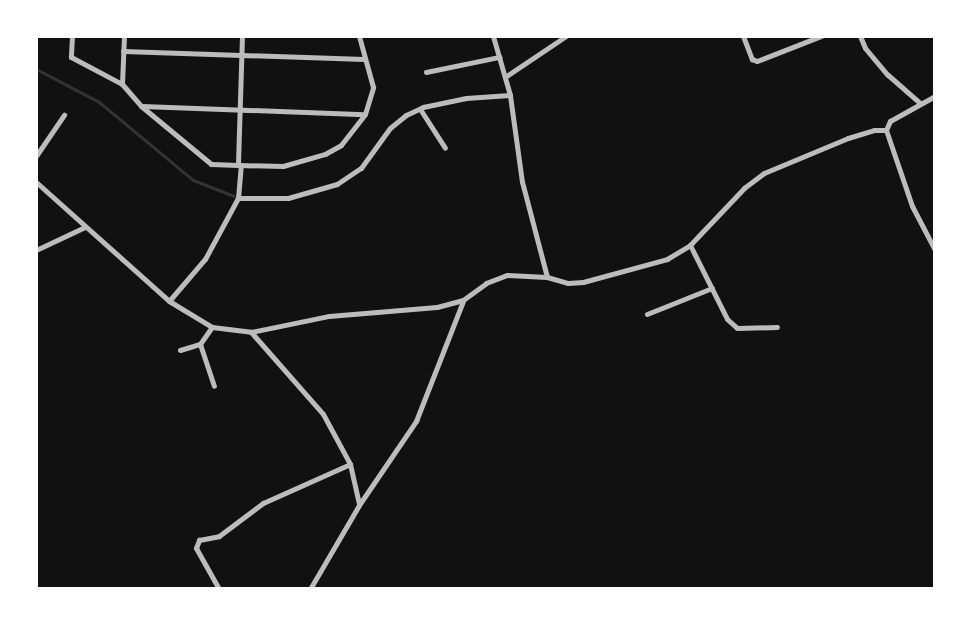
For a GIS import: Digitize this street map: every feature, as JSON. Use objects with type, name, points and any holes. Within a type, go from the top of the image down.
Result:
[{"type":"street","points":[[72,36],[71,57],[122,84],[141,106],[211,164],[283,166],[325,154],[341,145],[365,114],[373,87],[359,36]]},
{"type":"street","points":[[122,84],[124,36]]},
{"type":"street","points":[[169,301],[205,259],[238,198],[242,36]]},
{"type":"street","points":[[493,36],[510,95],[522,182],[547,277]]},
{"type":"street","points":[[505,77],[566,36]]},
{"type":"street","points":[[743,36],[752,59],[757,61],[821,36]]},
{"type":"street","points":[[860,36],[865,48],[888,75],[920,103]]},
{"type":"street","points":[[123,51],[364,59]]},
{"type":"street","points":[[426,72],[499,57]]},
{"type":"street","points":[[238,198],[288,198],[337,184],[361,168],[390,128],[420,109],[466,98],[510,95]]},
{"type":"street","points":[[935,96],[890,121],[886,130],[912,206],[935,250]]},
{"type":"street","points":[[141,106],[365,114]]},
{"type":"street","points":[[420,109],[445,148]]},
{"type":"street","points":[[36,156],[64,115]]},
{"type":"street","points":[[36,182],[169,301],[212,327],[251,332],[295,321],[437,307],[463,300],[486,283],[507,275],[583,282],[667,259],[690,245],[744,188],[764,173],[848,138],[874,130],[886,130]]},
{"type":"street","points":[[36,250],[85,227]]},
{"type":"street","points":[[690,245],[727,319],[737,328],[777,327]]},
{"type":"street","points":[[647,314],[712,288]]},
{"type":"street","points":[[309,589],[359,505],[416,421],[463,300]]},
{"type":"street","points":[[180,350],[200,344],[212,327]]},
{"type":"street","points":[[251,332],[323,414],[350,464],[359,505]]},
{"type":"street","points":[[200,344],[214,386]]},
{"type":"street","points":[[219,589],[196,548],[199,540],[219,536],[263,503],[350,464]]},
{"type":"waterway","points":[[36,69],[99,102],[193,180],[234,196]]}]
